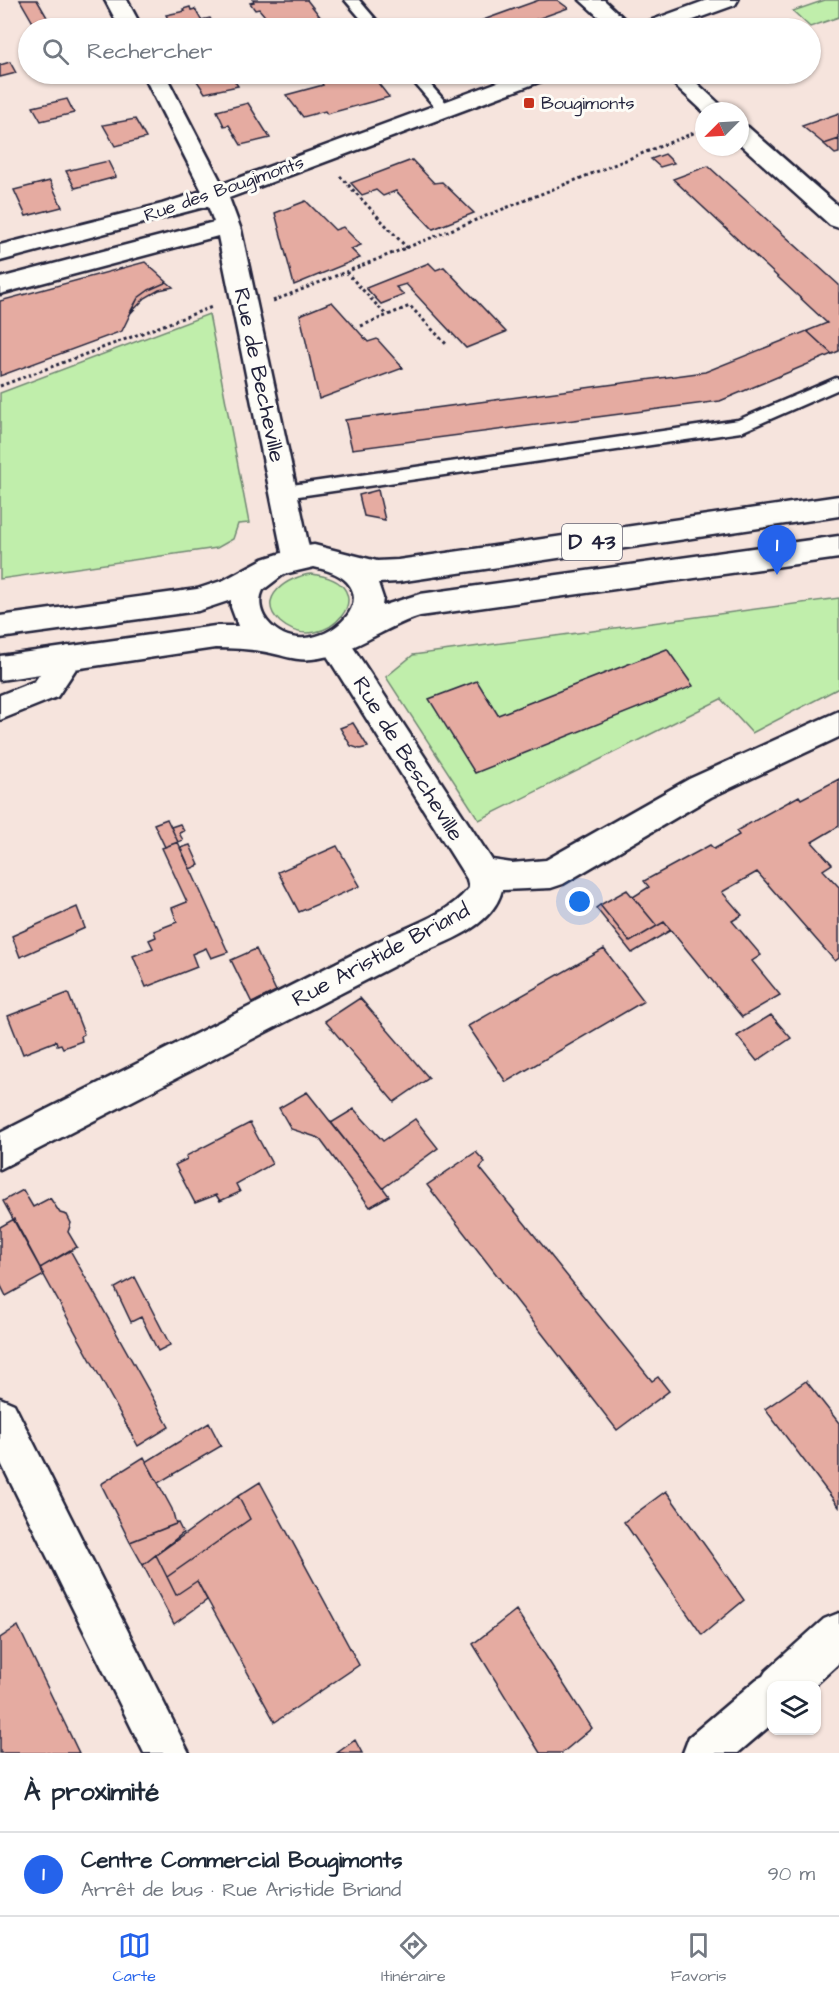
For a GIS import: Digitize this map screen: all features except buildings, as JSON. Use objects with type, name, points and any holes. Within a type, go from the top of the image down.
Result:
[{"type":"street","points":[[116,0],[126,18]]},
{"type":"street","points":[[591,0],[612,18]]},
{"type":"street","points":[[679,18],[727,0]]},
{"type":"street","name":"Rue de Becheville","points":[[159,84],[216,195],[227,226],[297,557]]},
{"type":"street","name":"Rue des Bougimonts","points":[[0,253],[170,210],[216,195],[512,84]]},
{"type":"street","points":[[685,84],[706,102]]},
{"type":"street","points":[[749,140],[839,220]]},
{"type":"street","name":"Rue des Bougimonts","points":[[0,286],[227,226]]},
{"type":"street","name":"D 43","points":[[344,564],[377,572],[398,570],[839,506]]},
{"type":"street","name":"D 43","points":[[343,638],[400,610],[420,605],[839,547]]},
{"type":"street","points":[[0,627],[198,600],[234,588],[273,565],[297,557],[322,558],[344,564],[364,584],[368,596],[368,609],[362,621],[343,638],[307,649],[239,637],[214,637],[0,668]]},
{"type":"street","points":[[260,574],[251,586],[247,598],[247,611],[252,624],[261,634],[275,642]]},
{"type":"street","name":"Rue de Bescheville","points":[[343,638],[475,865],[483,873]]},
{"type":"street","points":[[0,708],[46,689],[68,658]]},
{"type":"street","name":"Rue Aristide Briand","points":[[0,1152],[403,945],[456,921],[476,906],[486,891],[483,873],[512,877],[550,874],[700,788],[839,723]]},
{"type":"street","points":[[0,1418],[167,1753]]},
{"type":"street","points":[[787,1681],[839,1634]]},
{"type":"street","points":[[705,1753],[767,1698]]},
{"type":"lane","points":[[352,0],[367,18]]},
{"type":"lane","points":[[423,84],[444,109]]},
{"type":"lane","points":[[285,492],[741,426],[836,384]]},
{"type":"path","points":[[245,313],[695,133]]},
{"type":"path","points":[[335,171],[407,248]]},
{"type":"path","points":[[346,272],[386,315]]},
{"type":"path","points":[[361,326],[410,306],[447,345]]},
{"type":"path","points":[[212,307],[179,320],[112,344],[89,353],[78,357],[67,361],[56,365],[45,369],[0,386],[179,320],[190,315],[212,307]]},
{"type":"green space","points":[[825,0],[839,0],[839,17],[821,23],[821,18],[800,18],[793,11]]},
{"type":"green space","points":[[209,314],[249,523],[238,524],[233,539],[217,548],[0,579],[0,393]]},
{"type":"green space","points":[[311,574],[334,580],[346,591],[348,603],[342,616],[330,626],[315,632],[297,632],[280,622],[273,613],[271,605],[277,590],[293,579]]},
{"type":"green space","points":[[839,598],[839,688],[752,733],[721,699],[479,820],[386,677],[413,655]]},
{"type":"place","name":"Bougimonts","points":[[529,103]]},
{"type":"place","name":"Centre Commercial Bougimonts","points":[[777,575]]}]
